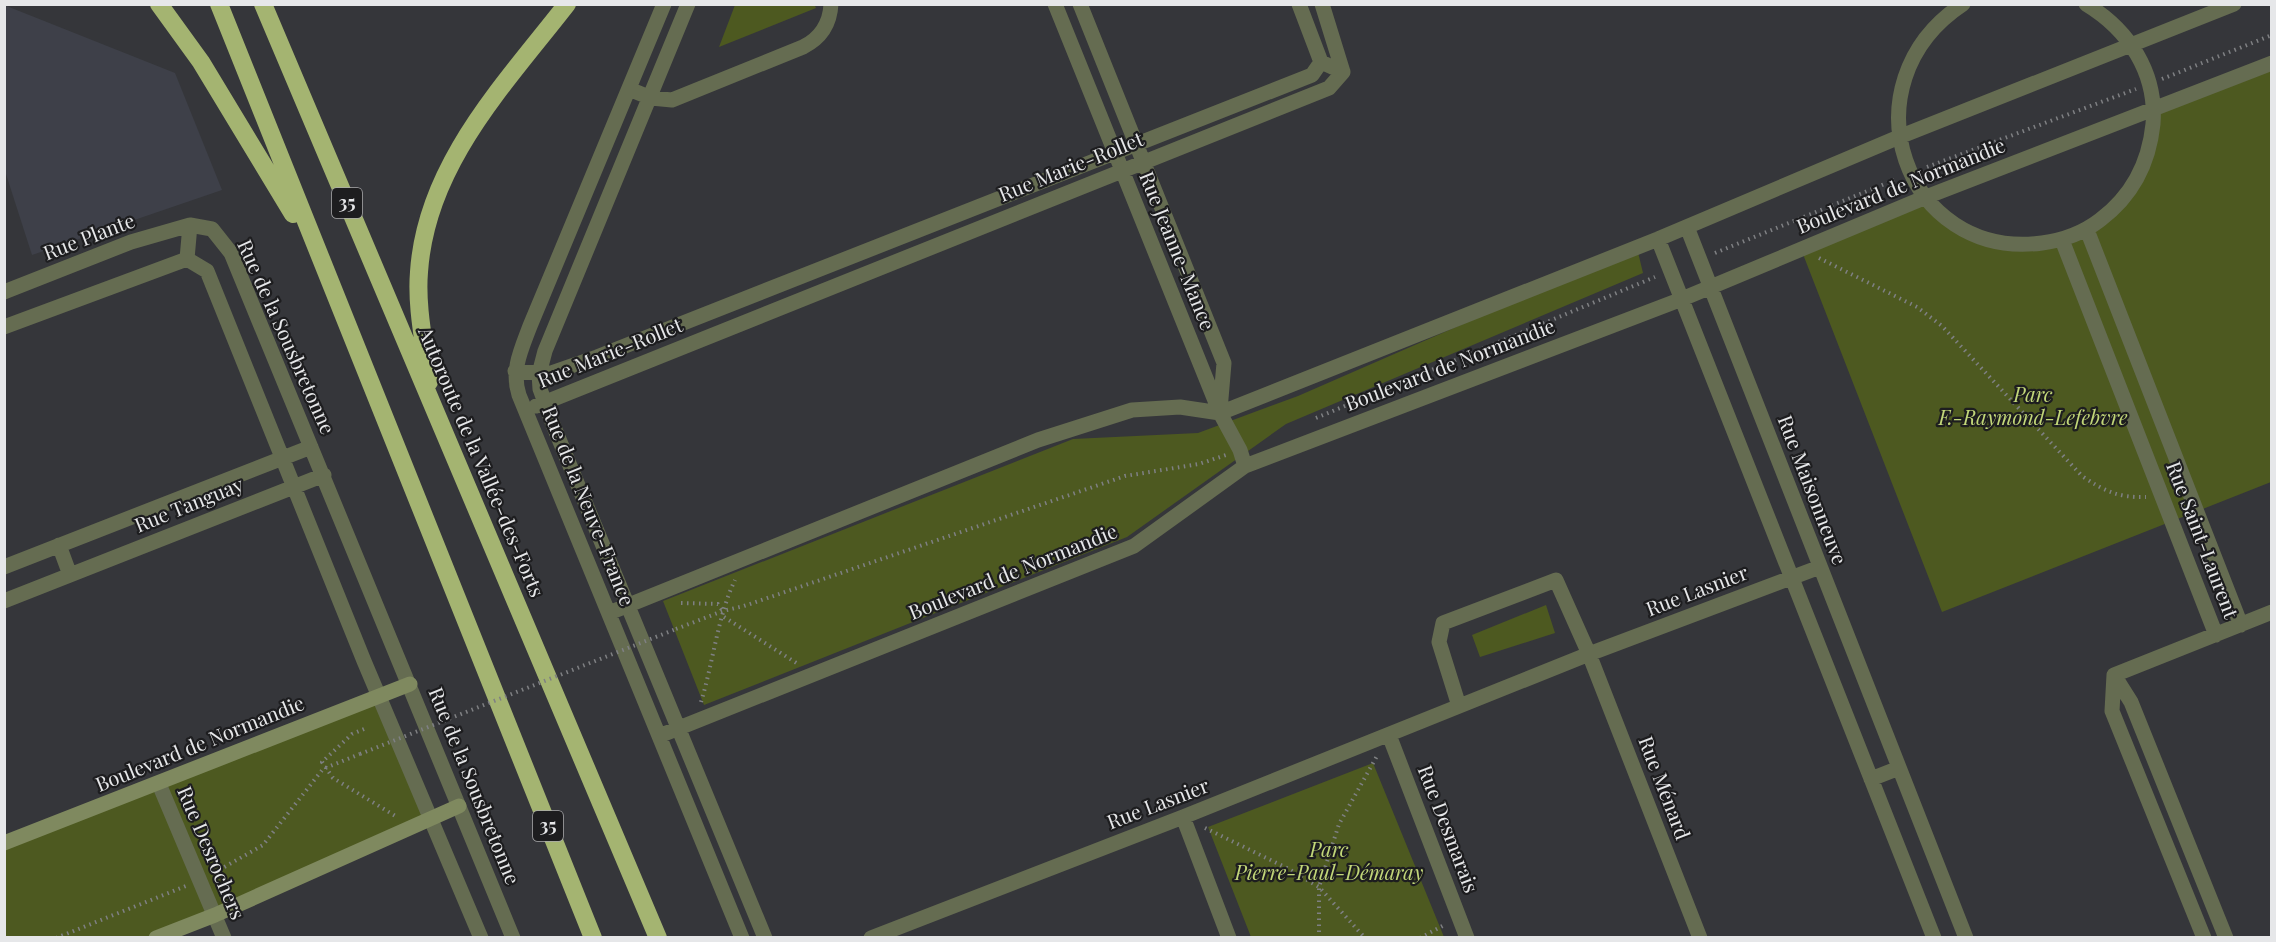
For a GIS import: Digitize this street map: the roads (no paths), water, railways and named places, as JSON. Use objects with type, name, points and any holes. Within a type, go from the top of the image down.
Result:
[{"type":"highway","points":[[159,4],[201,62],[321,260]]},
{"type":"highway","name":"35","points":[[219,4],[593,938]]},
{"type":"highway","name":"Autoroute de la Vallée-des-Forts","points":[[263,4],[658,938]]},
{"type":"highway","points":[[431,401],[418,289],[423,238],[432,202],[451,160],[466,137],[567,4]]},
{"type":"street","points":[[515,371],[530,326],[664,4]]},
{"type":"street","name":"Rue de la Neuve-France","points":[[688,4],[651,98],[560,309],[539,374],[544,403],[765,938]]},
{"type":"street","points":[[629,89],[651,98],[664,100],[681,97],[803,47],[825,29],[831,4]]},
{"type":"street","name":"Rue Jeanne-Mance","points":[[1055,4],[1220,412],[1240,450],[1245,466]]},
{"type":"street","name":"Rue Jeanne-Mance","points":[[1080,4],[1136,143],[1141,161],[1224,363],[1220,412]]},
{"type":"street","points":[[1299,4],[1321,62],[1343,72]]},
{"type":"street","points":[[1322,4],[1343,72]]},
{"type":"street","points":[[1963,4],[1945,16],[1917,47],[1906,69],[1899,94],[1899,138],[1910,173],[1926,197],[1953,223],[1987,239],[2025,245],[2062,240],[2087,230],[2116,208],[2138,179],[2151,145],[2154,109],[2150,84],[2132,44],[2107,17],[2086,4]]},
{"type":"street","name":"Boulevard de Normandie","points":[[609,613],[1038,440],[1132,410],[1180,407],[1220,412],[1658,239],[1899,138],[2234,4]]},
{"type":"street","name":"Rue Marie-Rollet","points":[[515,371],[539,374],[560,371],[588,361],[1114,151],[1312,75],[1321,62]]},
{"type":"street","name":"Boulevard de Normandie","points":[[659,736],[1134,546],[1245,466],[1682,299],[1926,197],[2271,63]]},
{"type":"street","name":"Rue Marie-Rollet","points":[[525,410],[1141,161],[1329,88],[1343,72]]},
{"type":"street","points":[[187,259],[190,225]]},
{"type":"street","name":"Rue Plante","points":[[4,292],[131,242],[190,225]]},
{"type":"street","name":"Rue de la Sousbretonne","points":[[190,225],[212,230],[231,253],[513,938]]},
{"type":"street","name":"Rue Maisonneuve","points":[[1687,227],[1966,938]]},
{"type":"street","name":"Rue Saint-Laurent","points":[[2087,230],[2241,625]]},
{"type":"street","points":[[1658,239],[1934,938]]},
{"type":"street","name":"Rue Saint-Laurent","points":[[2062,240],[2216,635],[2114,675]]},
{"type":"street","points":[[4,327],[187,259]]},
{"type":"street","points":[[187,259],[207,271],[281,458],[295,486],[379,696],[481,938]]},
{"type":"street","points":[[802,275],[810,295]]},
{"type":"street","points":[[2108,358],[2134,348]]},
{"type":"street","name":"Rue de la Neuve-France","points":[[515,371],[516,385],[525,410],[742,938]]},
{"type":"street","name":"Rue Tanguay","points":[[4,567],[311,447]]},
{"type":"street","name":"Rue Tanguay","points":[[4,601],[324,475]]},
{"type":"street","points":[[59,545],[70,575]]},
{"type":"street","name":"Rue Lasnier","points":[[871,938],[1183,817],[1589,654],[1820,567]]},
{"type":"street","points":[[1459,706],[1439,642],[1443,623],[1556,580],[1589,654]]},
{"type":"street","points":[[2216,635],[2271,612]]},
{"type":"street","name":"Rue Ménard","points":[[1589,654],[1700,938]]},
{"type":"street","points":[[2114,675],[2112,711],[2204,938]]},
{"type":"street","points":[[2114,675],[2131,702],[2226,938]]},
{"type":"street","name":"Boulevard de Normandie","points":[[4,843],[410,684]]},
{"type":"street","name":"Rue Desmarais","points":[[1389,735],[1467,938]]},
{"type":"street","points":[[1871,779],[1899,768]]},
{"type":"street","name":"Rue Desrochers","points":[[159,784],[224,938]]},
{"type":"street","points":[[156,938],[215,915],[459,806]]},
{"type":"street","points":[[1183,817],[1229,938]]},
{"type":"park label","name":"Parc F.-Raymond-Lefebvre","points":[[2033,406]]},
{"type":"park label","name":"Parc Pierre-Paul-Démaray","points":[[1329,862]]}]
